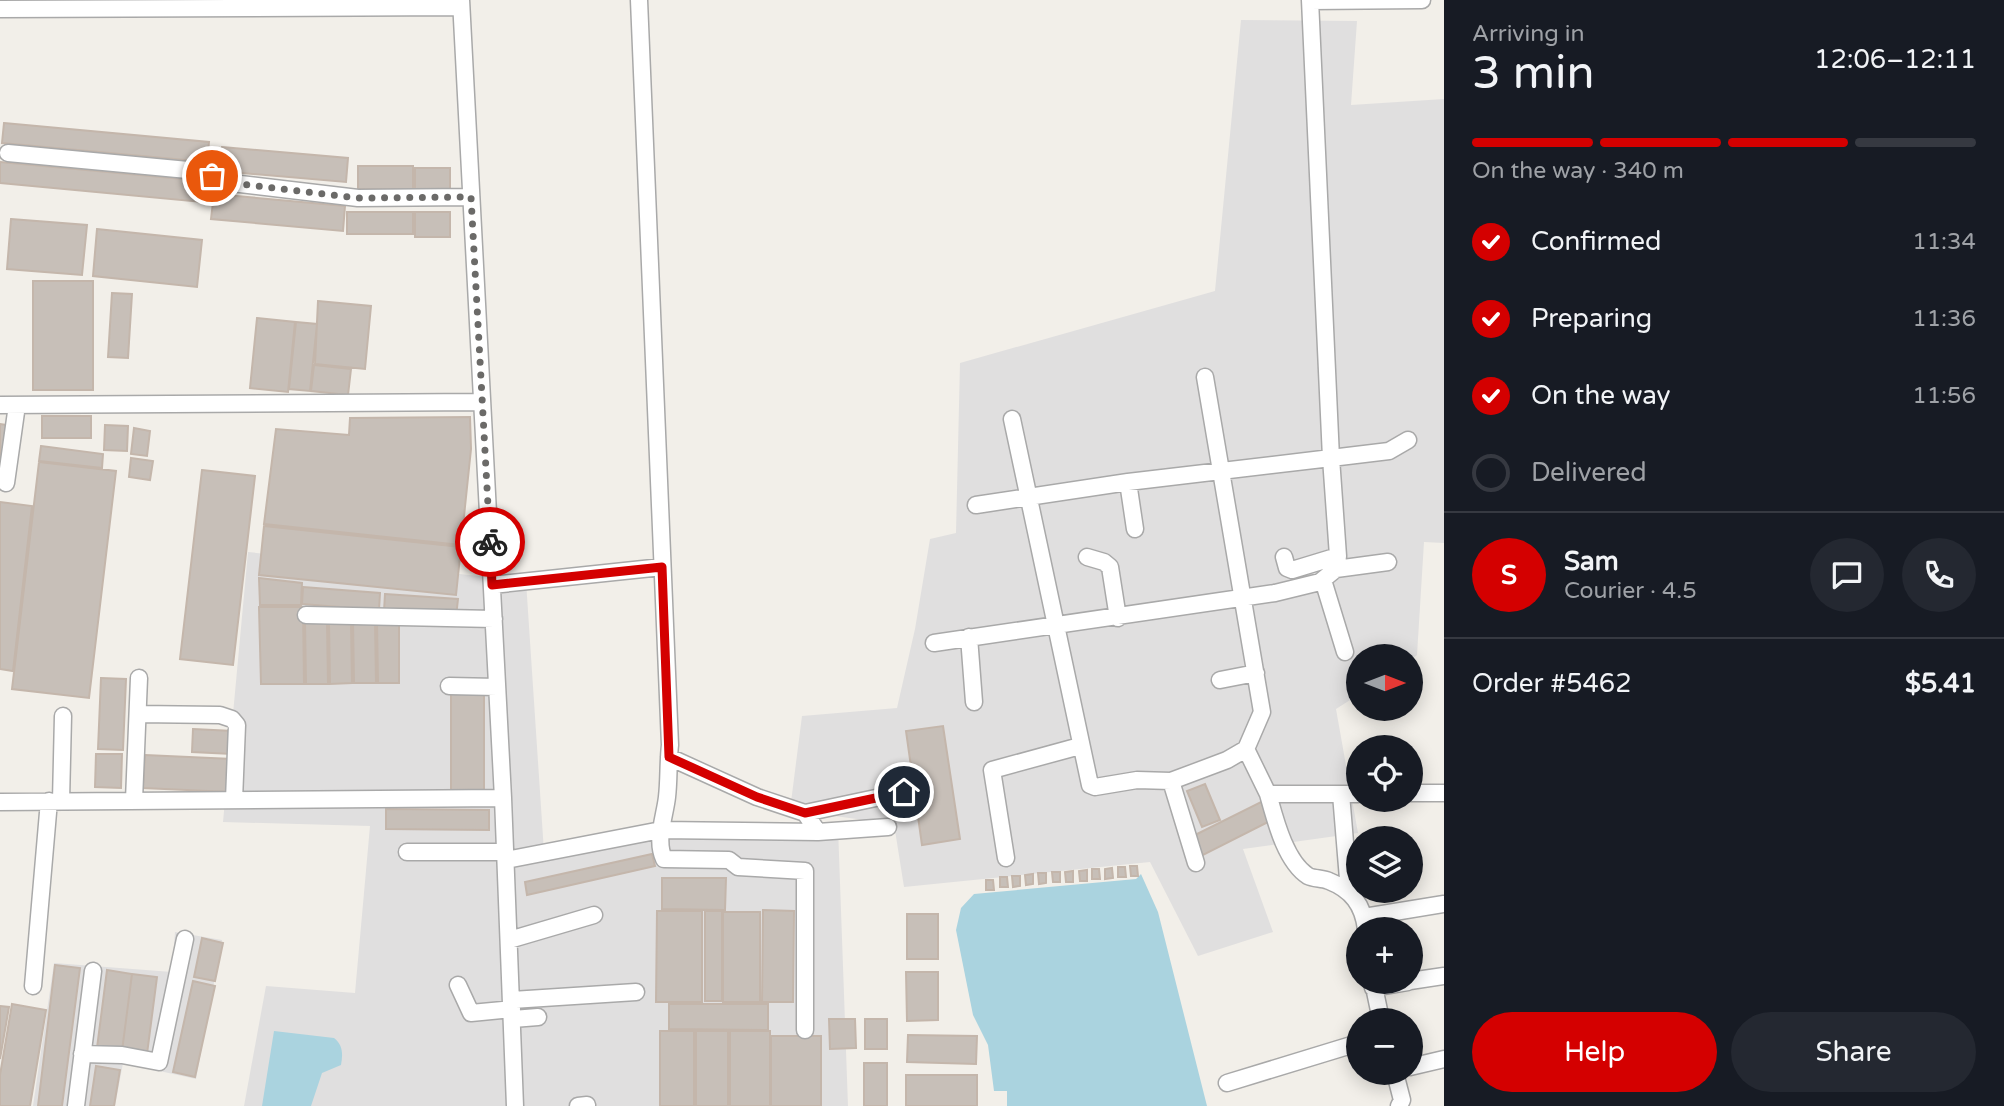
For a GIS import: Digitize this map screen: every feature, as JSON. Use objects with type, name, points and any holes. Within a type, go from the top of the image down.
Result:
[{"type":"street","points":[[639,0],[669,757],[661,830],[664,859],[729,860],[738,867],[805,871],[806,1030]]},
{"type":"street","points":[[934,643],[1242,599],[1323,580],[1337,563],[1310,1],[1422,0]]},
{"type":"street","points":[[0,9],[162,5],[461,4],[503,798],[515,1106]]},
{"type":"street","points":[[8,153],[209,172],[215,181],[358,198],[471,197]]},
{"type":"street","points":[[1012,419],[1090,785],[1095,788],[1137,780],[1171,781],[1227,760],[1246,749],[1262,712],[1205,377]]},
{"type":"street","points":[[0,405],[482,402]]},
{"type":"street","points":[[6,483],[18,405]]},
{"type":"street","points":[[976,505],[1028,500],[1128,482],[1390,451],[1408,440]]},
{"type":"street","points":[[1128,482],[1135,529]]},
{"type":"street","points":[[1087,557],[1110,567],[1118,618]]},
{"type":"street","points":[[1284,557],[1287,568],[1292,570],[1337,563],[1388,562]]},
{"type":"street","points":[[492,585],[662,567]]},
{"type":"street","points":[[1323,580],[1345,652]]},
{"type":"street","points":[[306,615],[494,619]]},
{"type":"street","points":[[969,637],[974,702]]},
{"type":"street","points":[[1220,680],[1256,673]]},
{"type":"street","points":[[134,800],[139,678]]},
{"type":"street","points":[[449,686],[497,687]]},
{"type":"street","points":[[138,714],[220,715],[232,719],[237,725],[234,800]]},
{"type":"street","points":[[33,986],[63,716]]},
{"type":"street","points":[[1006,858],[992,770],[1080,746]]},
{"type":"street","points":[[1246,749],[1268,794],[1281,839],[1308,876],[1328,880],[1346,889]]},
{"type":"street","points":[[669,757],[757,797],[805,813],[904,792]]},
{"type":"street","points":[[1171,781],[1195,863]]},
{"type":"street","points":[[1423,793],[1444,793]]},
{"type":"street","points":[[1268,794],[1346,794]]},
{"type":"street","points":[[1341,794],[1346,855]]},
{"type":"street","points":[[0,802],[503,798]]},
{"type":"street","points":[[805,813],[818,832]]},
{"type":"street","points":[[407,852],[505,856],[661,830],[818,832],[888,827]]},
{"type":"street","points":[[1390,917],[1444,904]]},
{"type":"street","points":[[509,940],[594,915]]},
{"type":"street","points":[[82,1054],[122,1055],[159,1062],[185,939]]},
{"type":"street","points":[[76,1106],[93,971]]},
{"type":"street","points":[[1423,980],[1444,976]]},
{"type":"street","points":[[458,985],[471,1013],[636,992]]},
{"type":"street","points":[[512,1009],[538,1017]]},
{"type":"street","points":[[1227,1083],[1346,1047]]},
{"type":"street","points":[[1423,1064],[1444,1059]]},
{"type":"street","points":[[1398,1085],[1402,1100],[1399,1106]]},
{"type":"street","points":[[578,1106],[587,1105]]},
{"type":"shaded area","points":[[1241,20],[1357,21],[1351,105],[1444,99],[1444,543],[1424,542],[1418,644],[1346,644],[1346,703],[1336,709],[1346,765],[1346,812],[1354,812],[1357,826],[1346,826],[1346,835],[1243,849],[1273,932],[1198,956],[1150,862],[904,887],[894,824],[790,810],[802,716],[897,708],[915,629],[930,539],[956,533],[960,363],[1215,291]]},
{"type":"shaded area","points":[[248,552],[526,581],[544,852],[639,827],[838,827],[848,1106],[244,1106],[266,986],[355,993],[370,826],[223,822]]},
{"type":"shaded area","points":[[175,932],[222,940],[196,1079],[123,1063],[115,1106],[33,1106],[54,963],[172,972]]},
{"type":"water","points":[[1141,874],[1158,912],[1207,1106],[1007,1106],[1007,1091],[994,1091],[988,1045],[973,1015],[956,930],[961,908],[974,894],[1136,879]]},
{"type":"water","points":[[274,1031],[334,1038],[341,1047],[341,1065],[322,1073],[311,1106],[262,1106]]},
{"type":"building","points":[[4,123],[209,142],[207,162],[2,143]]},
{"type":"building","points":[[222,147],[348,158],[346,182],[220,171]]},
{"type":"building","points":[[0,162],[204,181],[202,202],[0,183]]},
{"type":"building","points":[[358,166],[413,166],[413,189],[358,189]]},
{"type":"building","points":[[415,168],[450,168],[450,193],[415,193]]},
{"type":"building","points":[[214,194],[345,206],[343,231],[211,219]]},
{"type":"building","points":[[347,212],[413,212],[413,234],[347,234]]},
{"type":"building","points":[[415,212],[450,212],[450,237],[415,237]]},
{"type":"building","points":[[11,219],[87,225],[82,275],[7,269]]},
{"type":"building","points":[[97,229],[202,240],[197,287],[93,276]]},
{"type":"building","points":[[33,281],[93,281],[93,390],[33,390]]},
{"type":"building","points":[[112,293],[132,294],[128,358],[108,357]]},
{"type":"building","points":[[318,301],[371,306],[365,369],[315,364]]},
{"type":"building","points":[[257,318],[295,322],[288,392],[250,388]]},
{"type":"building","points":[[296,322],[317,324],[310,391],[289,389]]},
{"type":"building","points":[[314,365],[351,369],[348,395],[311,391]]},
{"type":"building","points":[[42,416],[91,416],[91,438],[42,438]]},
{"type":"building","points":[[470,417],[471,449],[461,545],[264,524],[276,429],[349,435],[350,418]]},
{"type":"building","points":[[0,424],[7,425],[0,481]]},
{"type":"building","points":[[105,425],[128,426],[127,451],[104,450]]},
{"type":"building","points":[[134,428],[150,431],[147,456],[131,454]]},
{"type":"building","points":[[41,446],[103,454],[102,468],[39,461]]},
{"type":"building","points":[[131,458],[153,461],[150,480],[129,477]]},
{"type":"building","points":[[39,462],[116,471],[89,698],[12,689]]},
{"type":"building","points":[[202,470],[255,476],[233,665],[180,659]]},
{"type":"building","points":[[0,502],[32,506],[13,671],[0,669]]},
{"type":"building","points":[[264,526],[461,547],[456,595],[259,575]]},
{"type":"building","points":[[259,578],[302,583],[301,605],[260,605]]},
{"type":"building","points":[[303,587],[380,593],[379,610],[302,604]]},
{"type":"building","points":[[385,594],[458,599],[456,617],[384,611]]},
{"type":"building","points":[[259,607],[303,607],[304,684],[261,684]]},
{"type":"building","points":[[375,621],[376,683],[354,683],[353,622]]},
{"type":"building","points":[[327,622],[328,684],[306,684],[305,623]]},
{"type":"building","points":[[329,622],[351,622],[352,683],[330,684]]},
{"type":"building","points":[[377,622],[399,622],[399,683],[378,683]]},
{"type":"building","points":[[101,678],[126,679],[123,750],[98,749]]},
{"type":"building","points":[[451,692],[484,692],[484,792],[451,792]]},
{"type":"building","points":[[943,726],[960,839],[922,845],[906,731]]},
{"type":"building","points":[[193,729],[233,731],[232,754],[192,752]]},
{"type":"building","points":[[96,754],[122,754],[121,788],[95,787]]},
{"type":"building","points":[[145,755],[232,759],[230,792],[143,788]]},
{"type":"building","points":[[1205,784],[1220,820],[1202,827],[1187,791]]},
{"type":"building","points":[[1261,802],[1270,821],[1203,855],[1193,836]]},
{"type":"building","points":[[386,809],[489,810],[489,830],[386,829]]},
{"type":"building","points":[[652,854],[655,866],[527,895],[525,882]]},
{"type":"building","points":[[1130,866],[1137,866],[1138,876],[1131,876]]},
{"type":"building","points":[[1118,867],[1125,867],[1126,877],[1118,877]]},
{"type":"building","points":[[1112,868],[1113,878],[1105,879],[1105,869]]},
{"type":"building","points":[[1092,869],[1099,869],[1100,879],[1092,879]]},
{"type":"building","points":[[1087,870],[1087,881],[1080,881],[1079,871]]},
{"type":"building","points":[[1073,871],[1073,882],[1066,882],[1065,872]]},
{"type":"building","points":[[1052,872],[1060,872],[1060,882],[1053,882]]},
{"type":"building","points":[[1038,873],[1046,873],[1046,883],[1039,884]]},
{"type":"building","points":[[1033,874],[1033,884],[1026,885],[1025,875]]},
{"type":"building","points":[[1012,876],[1020,876],[1020,886],[1013,887]]},
{"type":"building","points":[[1000,877],[1007,877],[1008,887],[1000,887]]},
{"type":"building","points":[[662,878],[726,878],[725,910],[662,909]]},
{"type":"building","points":[[986,880],[993,880],[994,890],[986,890]]},
{"type":"building","points":[[763,910],[794,911],[793,1002],[762,1002]]},
{"type":"building","points":[[657,911],[702,911],[702,1002],[656,1002]]},
{"type":"building","points":[[705,911],[722,911],[722,1001],[705,1001]]},
{"type":"building","points":[[723,912],[760,912],[760,1002],[723,1002]]},
{"type":"building","points":[[907,914],[938,914],[938,959],[907,959]]},
{"type":"building","points":[[202,938],[223,943],[215,981],[194,977]]},
{"type":"building","points":[[55,965],[80,968],[62,1106],[38,1106]]},
{"type":"building","points":[[107,970],[132,974],[122,1051],[97,1048]]},
{"type":"building","points":[[906,972],[938,972],[938,1020],[907,1021]]},
{"type":"building","points":[[132,974],[157,977],[147,1054],[122,1051]]},
{"type":"building","points":[[193,981],[215,986],[195,1077],[173,1072]]},
{"type":"building","points":[[12,1004],[46,1010],[30,1106],[0,1106],[0,1075]]},
{"type":"building","points":[[669,1004],[768,1004],[768,1030],[669,1029]]},
{"type":"building","points":[[0,1006],[9,1007],[0,1059]]},
{"type":"building","points":[[829,1019],[855,1019],[856,1048],[830,1049]]},
{"type":"building","points":[[865,1019],[887,1019],[887,1049],[865,1049]]},
{"type":"building","points":[[660,1031],[694,1031],[694,1106],[660,1106]]},
{"type":"building","points":[[696,1031],[728,1031],[728,1106],[696,1106]]},
{"type":"building","points":[[730,1031],[770,1031],[770,1106],[730,1106]]},
{"type":"building","points":[[908,1035],[977,1036],[976,1064],[907,1062]]},
{"type":"building","points":[[771,1036],[821,1036],[821,1106],[771,1106]]},
{"type":"building","points":[[864,1063],[887,1063],[887,1106],[864,1106]]},
{"type":"building","points":[[96,1066],[120,1070],[114,1106],[90,1106]]},
{"type":"building","points":[[906,1075],[977,1075],[977,1106],[906,1106]]},
{"type":"way so far","points":[[212,176],[215,181],[358,198],[471,197],[490,542]]},
{"type":"route","points":[[490,542],[492,585],[662,567],[669,757],[757,797],[805,813],[904,792]]}]
